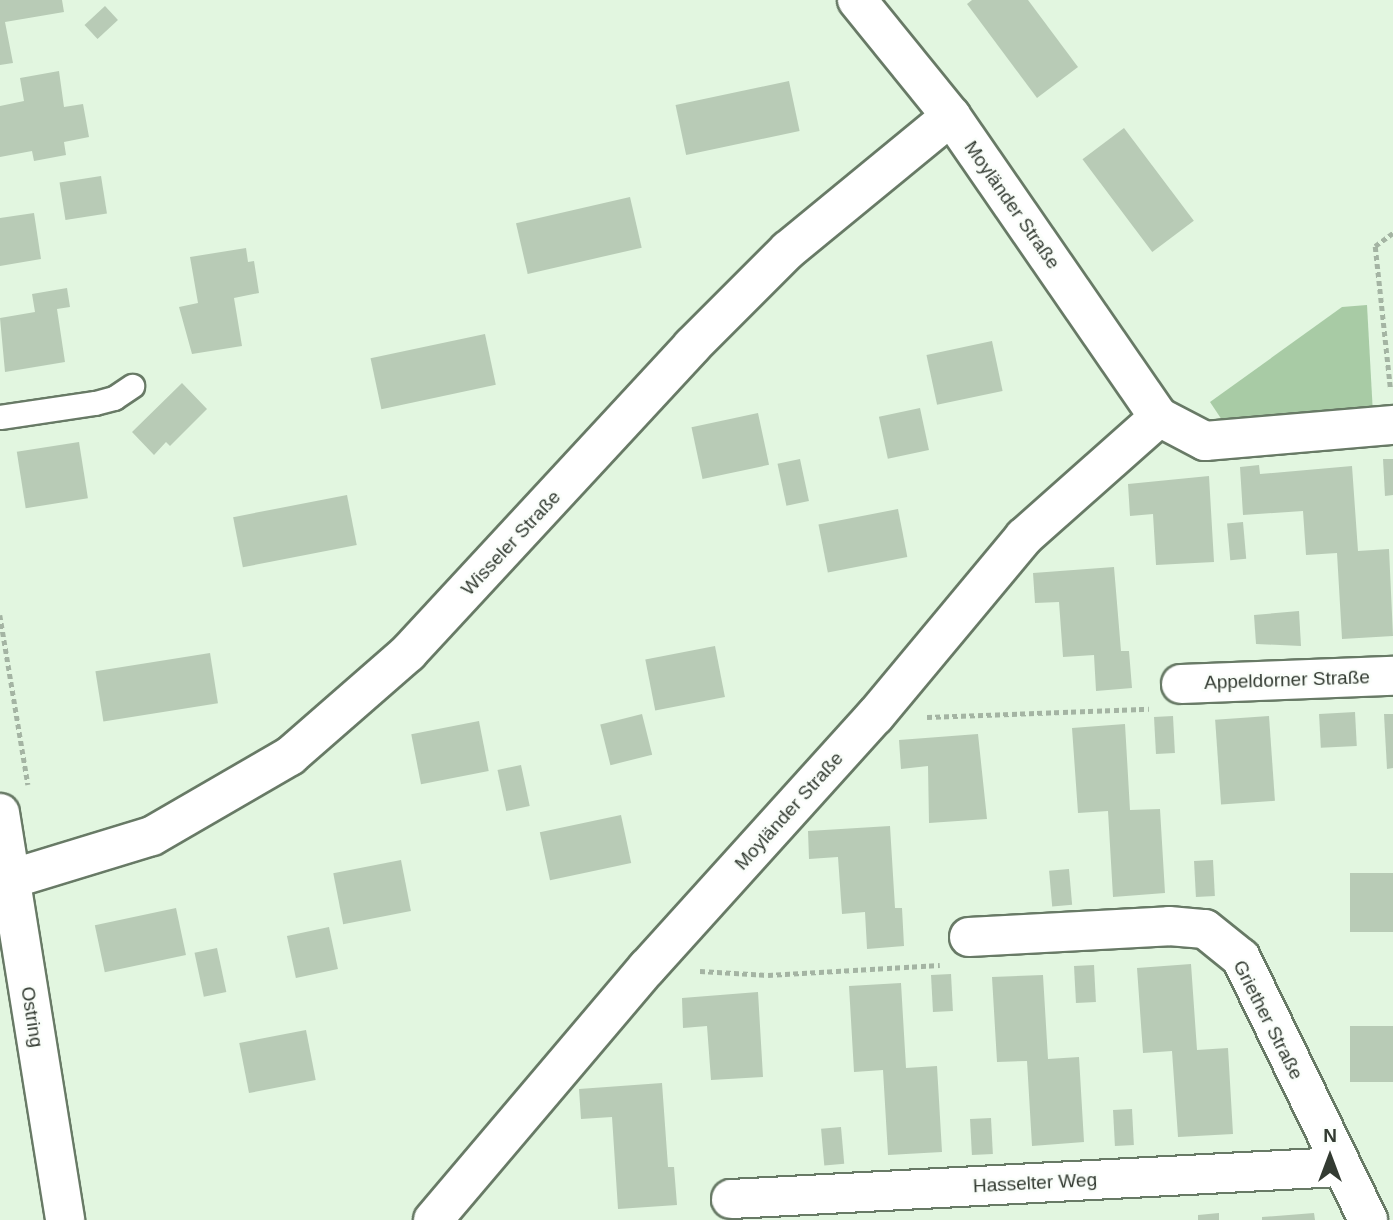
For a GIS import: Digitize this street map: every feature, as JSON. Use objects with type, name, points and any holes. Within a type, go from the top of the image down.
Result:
[{"type":"street","name":"Moyländer Straße","points":[[857,0],[951,116],[1159,416],[1205,441],[1392,412]]},
{"type":"street","name":"Wisseler Straße","points":[[10,879],[152,836],[290,756],[408,653],[692,346],[788,250],[951,116]]},
{"type":"street","name":"Moyländer Straße","points":[[433,1220],[647,968],[875,716],[1024,537],[1159,416]]},
{"type":"street","name":"Appeldorner Straße","points":[[1181,684],[1393,676]]},
{"type":"street","name":"Ostring","points":[[0,813],[65,1220]]},
{"type":"street","name":"Griether Straße","points":[[969,937],[1169,926],[1205,929],[1241,958],[1339,1167],[1368,1220]]},
{"type":"street","name":"Hasselter Weg","points":[[731,1199],[1339,1167]]},
{"type":"lane","points":[[0,417],[95,403],[114,398],[132,386]]},
{"type":"path","points":[[1392,412],[1375,246],[1393,233]]},
{"type":"path","points":[[875,716],[1158,708],[1181,684]]},
{"type":"path","points":[[647,968],[768,975],[941,965],[969,937]]},
{"type":"green space","points":[[1367,305],[1373,414],[1224,423],[1210,402],[1342,307]]},
{"type":"building","points":[[0,0],[62,0],[64,12],[5,22],[13,63],[0,65]]},
{"type":"building","points":[[972,0],[1028,0],[1078,67],[1037,98],[967,4]]},
{"type":"building","points":[[105,6],[118,20],[97,39],[85,25]]},
{"type":"building","points":[[59,71],[64,107],[83,104],[89,137],[64,142],[66,155],[34,161],[32,151],[0,157],[0,106],[24,101],[20,78]]},
{"type":"building","points":[[789,81],[800,131],[686,155],[676,105]]},
{"type":"building","points":[[1124,128],[1194,221],[1152,252],[1082,159]]},
{"type":"building","points":[[101,176],[107,214],[65,220],[60,183]]},
{"type":"building","points":[[630,197],[642,248],[528,274],[516,223]]},
{"type":"building","points":[[34,213],[41,259],[0,266],[0,218]]},
{"type":"building","points":[[246,248],[248,262],[254,261],[259,293],[234,298],[242,346],[192,354],[179,307],[198,303],[190,257]]},
{"type":"building","points":[[67,288],[70,307],[57,309],[65,362],[5,372],[0,318],[35,312],[32,294]]},
{"type":"building","points":[[485,334],[496,385],[381,409],[371,358]]},
{"type":"building","points":[[992,341],[1003,391],[937,405],[926,355]]},
{"type":"building","points":[[182,383],[207,409],[170,446],[166,442],[154,455],[132,432]]},
{"type":"building","points":[[920,408],[929,450],[888,459],[879,417]]},
{"type":"building","points":[[758,413],[769,465],[703,479],[691,427]]},
{"type":"building","points":[[79,442],[88,498],[26,508],[17,452]]},
{"type":"building","points":[[800,459],[809,501],[786,506],[778,464]]},
{"type":"building","points":[[1383,459],[1393,459],[1393,495],[1385,496]]},
{"type":"building","points":[[1259,465],[1260,474],[1352,466],[1358,551],[1389,549],[1393,636],[1342,639],[1337,553],[1306,555],[1303,511],[1243,515],[1240,467]]},
{"type":"building","points":[[1209,476],[1214,562],[1156,565],[1153,514],[1130,516],[1128,484]]},
{"type":"building","points":[[347,495],[357,545],[243,567],[233,517]]},
{"type":"building","points":[[898,509],[907,557],[828,573],[818,524]]},
{"type":"building","points":[[1243,522],[1246,559],[1230,560],[1227,523]]},
{"type":"building","points":[[1114,567],[1121,651],[1129,651],[1132,688],[1096,691],[1094,655],[1063,657],[1059,602],[1035,603],[1033,573]]},
{"type":"building","points":[[1299,611],[1301,646],[1256,644],[1254,615]]},
{"type":"building","points":[[715,646],[725,697],[655,711],[645,660]]},
{"type":"building","points":[[210,653],[218,703],[103,722],[95,671]]},
{"type":"building","points":[[1355,712],[1357,746],[1321,748],[1319,714]]},
{"type":"building","points":[[642,714],[652,755],[610,765],[600,724]]},
{"type":"building","points":[[1384,714],[1393,714],[1393,768],[1387,769]]},
{"type":"building","points":[[1173,716],[1175,753],[1156,754],[1154,717]]},
{"type":"building","points":[[1269,716],[1275,801],[1221,805],[1215,720]]},
{"type":"building","points":[[479,721],[489,771],[421,784],[411,734]]},
{"type":"building","points":[[1125,724],[1130,810],[1160,809],[1165,893],[1113,897],[1108,811],[1078,813],[1072,728]]},
{"type":"building","points":[[978,734],[987,819],[929,823],[928,766],[901,769],[899,740]]},
{"type":"building","points":[[521,765],[530,806],[506,811],[498,770]]},
{"type":"building","points":[[621,815],[631,863],[550,880],[540,832]]},
{"type":"building","points":[[890,826],[895,908],[902,908],[904,946],[867,949],[865,912],[842,914],[838,857],[809,859],[808,831]]},
{"type":"building","points":[[401,860],[411,911],[343,924],[333,873]]},
{"type":"building","points":[[1213,860],[1215,896],[1196,897],[1194,861]]},
{"type":"building","points":[[1069,869],[1072,905],[1052,907],[1049,871]]},
{"type":"building","points":[[1350,873],[1393,873],[1393,932],[1350,932]]},
{"type":"building","points":[[176,908],[186,955],[105,972],[95,925]]},
{"type":"building","points":[[329,927],[338,969],[296,978],[287,936]]},
{"type":"building","points":[[217,948],[226,992],[204,997],[195,953]]},
{"type":"building","points":[[1191,964],[1197,1050],[1228,1048],[1233,1134],[1178,1137],[1172,1051],[1143,1053],[1137,968]]},
{"type":"building","points":[[1094,965],[1096,1002],[1076,1003],[1074,966]]},
{"type":"building","points":[[951,974],[953,1011],[933,1012],[931,975]]},
{"type":"building","points":[[1043,975],[1048,1059],[1079,1057],[1084,1142],[1032,1146],[1027,1061],[997,1062],[992,977]]},
{"type":"building","points":[[901,983],[906,1068],[937,1066],[942,1152],[888,1155],[883,1070],[854,1072],[849,986]]},
{"type":"building","points":[[758,992],[763,1077],[711,1080],[707,1026],[683,1028],[682,998]]},
{"type":"building","points":[[1350,1026],[1393,1026],[1393,1082],[1350,1082]]},
{"type":"building","points":[[306,1030],[316,1080],[249,1093],[239,1043]]},
{"type":"building","points":[[662,1083],[668,1167],[674,1167],[677,1205],[618,1209],[612,1117],[581,1119],[579,1089]]},
{"type":"building","points":[[1132,1109],[1134,1145],[1115,1146],[1113,1110]]},
{"type":"building","points":[[991,1118],[993,1154],[972,1155],[970,1119]]},
{"type":"building","points":[[841,1127],[844,1164],[824,1166],[821,1129]]},
{"type":"building","points":[[1219,1213],[1219,1220],[1198,1220],[1198,1215]]},
{"type":"building","points":[[1314,1213],[1315,1220],[1262,1220],[1262,1217]]}]
